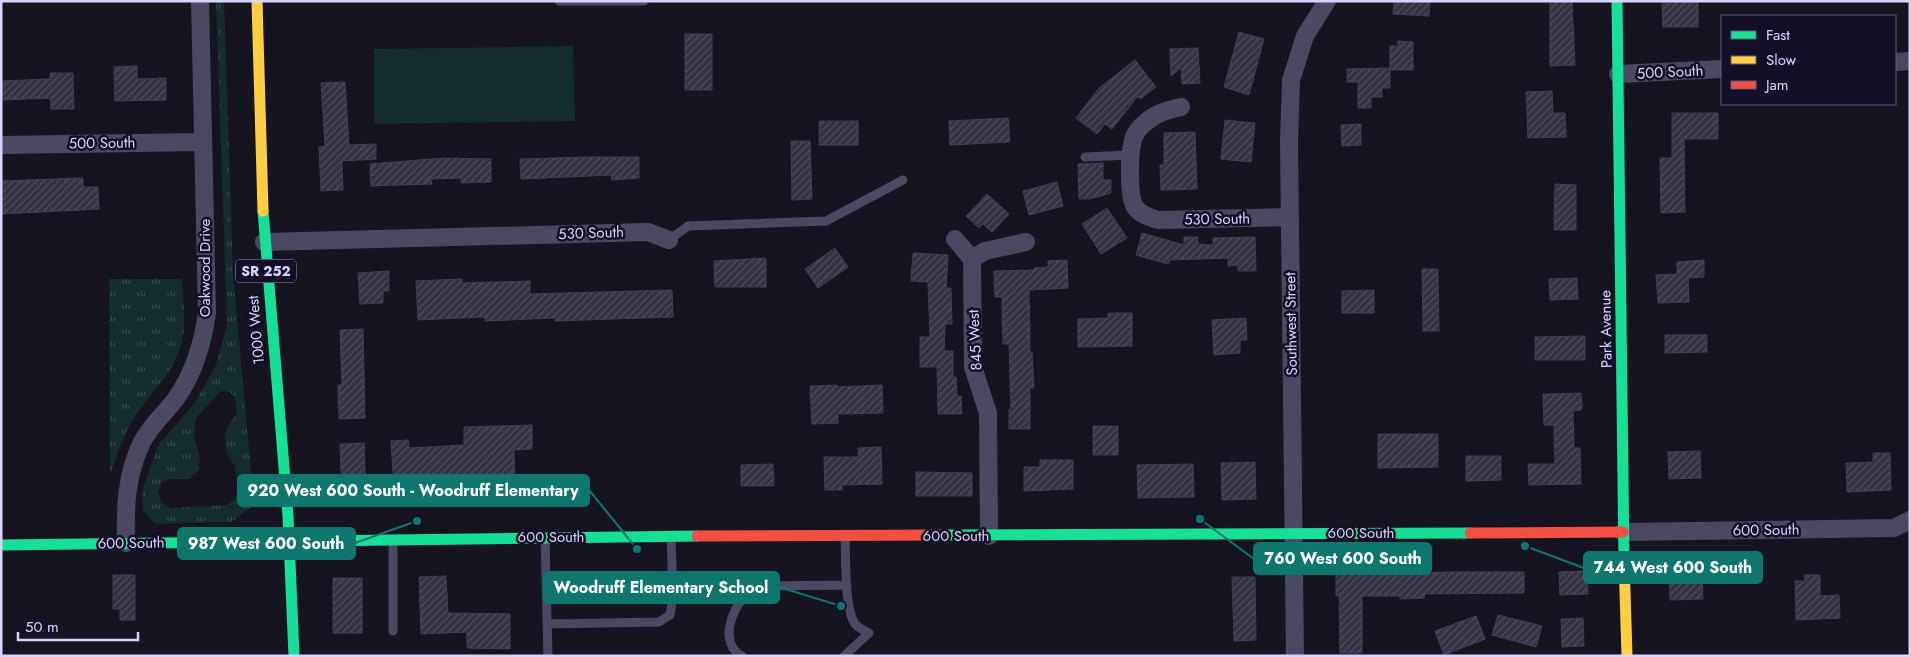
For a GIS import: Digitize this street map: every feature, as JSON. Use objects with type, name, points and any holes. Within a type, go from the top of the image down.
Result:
[{"type":"street","name":"Oakwood Drive","points":[[126,543],[125,499],[131,470],[142,442],[155,421],[176,399],[192,370],[203,341],[207,312],[200,1]]},
{"type":"street","name":"1000 West","points":[[257,1],[264,242],[289,540],[294,656]]},
{"type":"street","name":"Southwest Street","points":[[1295,656],[1290,217],[1291,80],[1305,36],[1327,1]]},
{"type":"street","name":"Park Avenue","points":[[1617,1],[1623,532],[1627,656]]},
{"type":"street","points":[[1896,62],[1910,61]]},
{"type":"street","name":"500 South","points":[[1618,74],[1721,69]]},
{"type":"street","points":[[1131,155],[1134,136],[1145,122],[1160,112],[1181,107]]},
{"type":"street","name":"500 South","points":[[1,145],[203,142]]},
{"type":"street","name":"530 South","points":[[1131,155],[1134,205],[1144,216],[1158,220],[1290,217]]},
{"type":"street","name":"530 South","points":[[264,242],[648,232],[669,240]]},
{"type":"street","points":[[955,239],[972,259],[985,251],[1026,242]]},
{"type":"street","name":"845 West","points":[[972,259],[973,366],[988,413],[989,536]]},
{"type":"street","name":"600 South","points":[[1,545],[545,537],[1623,532],[1894,528],[1910,520]]},
{"type":"lane","points":[[559,1],[644,1]]},
{"type":"lane","points":[[1085,157],[1131,155]]},
{"type":"lane","name":"530 South","points":[[669,240],[688,226],[826,221],[903,180]]},
{"type":"lane","points":[[844,656],[869,633],[856,624],[850,612],[846,585],[845,536]]},
{"type":"lane","points":[[545,537],[548,656]]},
{"type":"lane","points":[[547,624],[659,622],[670,614],[673,597],[671,537]]},
{"type":"lane","points":[[393,539],[393,631]]},
{"type":"lane","points":[[742,656],[736,653],[728,640],[728,629],[744,596],[751,589],[759,586],[846,585]]},
{"type":"green space","points":[[216,1],[224,1],[233,275],[253,492],[250,508],[231,522],[155,524],[143,510],[142,492],[158,445],[194,404],[216,365],[227,325]],"holes":[[[221,391],[230,392],[235,398],[237,413],[227,427],[225,437],[226,452],[235,466],[238,486],[235,499],[227,505],[171,508],[162,503],[158,493],[162,483],[170,479],[189,479],[198,471],[200,458],[194,435],[196,418]]]},
{"type":"green space","points":[[573,46],[575,121],[374,124],[374,49]]},
{"type":"green space","points":[[109,279],[182,279],[184,315],[182,343],[175,360],[132,422],[121,444],[110,475]]},
{"type":"building","points":[[1394,1],[1430,1],[1429,16],[1393,14]]},
{"type":"building","points":[[1550,1],[1572,1],[1575,65],[1550,66]]},
{"type":"building","points":[[1698,1],[1698,27],[1663,27],[1662,2]]},
{"type":"building","points":[[1239,32],[1264,39],[1249,95],[1224,87]]},
{"type":"building","points":[[685,34],[712,34],[712,90],[685,90]]},
{"type":"building","points":[[1398,41],[1413,42],[1413,70],[1390,70],[1390,46],[1398,46]]},
{"type":"building","points":[[1198,48],[1200,83],[1182,84],[1181,68],[1171,76],[1170,49]]},
{"type":"building","points":[[1135,60],[1156,87],[1140,99],[1138,96],[1112,129],[1105,124],[1097,134],[1076,118],[1099,88]]},
{"type":"building","points":[[137,66],[137,79],[166,78],[166,100],[115,101],[114,67]]},
{"type":"building","points":[[1390,68],[1390,88],[1382,88],[1382,97],[1371,97],[1371,108],[1358,108],[1358,82],[1347,82],[1347,69]]},
{"type":"building","points":[[50,73],[73,73],[74,109],[51,109],[50,98],[1,100],[1,81],[50,79]]},
{"type":"building","points":[[345,82],[349,145],[376,144],[376,159],[342,161],[343,190],[321,191],[319,147],[325,146],[321,83]]},
{"type":"building","points":[[1552,91],[1553,113],[1565,113],[1566,137],[1528,138],[1526,92]]},
{"type":"building","points":[[1672,113],[1718,113],[1718,139],[1684,139],[1685,212],[1661,213],[1660,158],[1672,158]]},
{"type":"building","points":[[1008,118],[1010,142],[950,145],[949,121]]},
{"type":"building","points":[[1225,120],[1255,123],[1251,162],[1221,159]]},
{"type":"building","points":[[819,121],[858,121],[858,145],[819,145]]},
{"type":"building","points":[[1361,124],[1361,145],[1342,146],[1341,125]]},
{"type":"building","points":[[1195,132],[1197,189],[1161,190],[1160,165],[1164,165],[1164,133]]},
{"type":"building","points":[[791,141],[810,141],[812,199],[792,200]]},
{"type":"building","points":[[639,157],[639,178],[612,180],[611,175],[521,179],[520,159]]},
{"type":"building","points":[[444,158],[491,159],[491,182],[461,183],[461,178],[431,179],[432,184],[371,186],[370,164]]},
{"type":"building","points":[[1103,163],[1103,180],[1111,180],[1111,193],[1090,199],[1079,199],[1078,164]]},
{"type":"building","points":[[83,178],[83,187],[98,187],[99,209],[1,214],[1,181]]},
{"type":"building","points":[[1057,182],[1063,206],[1029,215],[1023,191]]},
{"type":"building","points":[[1555,184],[1576,185],[1576,230],[1554,230]]},
{"type":"building","points":[[987,194],[1009,214],[992,232],[983,224],[979,228],[966,216]]},
{"type":"building","points":[[1107,208],[1127,238],[1101,254],[1082,224]]},
{"type":"building","points":[[1142,233],[1184,245],[1184,237],[1198,237],[1198,244],[1213,245],[1213,238],[1255,237],[1256,271],[1238,271],[1238,265],[1228,266],[1228,258],[1170,260],[1168,264],[1136,255]]},
{"type":"building","points":[[835,248],[848,267],[818,288],[805,269]]},
{"type":"building","points":[[913,253],[948,255],[946,288],[951,288],[952,324],[945,324],[944,351],[953,351],[953,377],[956,377],[957,396],[961,396],[962,414],[938,414],[937,367],[920,367],[920,337],[930,337],[928,282],[911,281]]},
{"type":"building","points":[[766,258],[766,287],[715,287],[714,261]]},
{"type":"building","points":[[1067,260],[1068,288],[1029,290],[1030,353],[1032,352],[1034,388],[1030,388],[1030,429],[1009,429],[1009,409],[1011,409],[1009,344],[1003,344],[1002,297],[995,297],[994,271],[1034,270],[1034,268],[1048,267],[1048,261]]},
{"type":"building","points":[[1704,260],[1704,277],[1688,278],[1689,302],[1658,303],[1656,275],[1677,274],[1677,262]]},
{"type":"building","points":[[1422,269],[1438,269],[1439,331],[1423,331]]},
{"type":"building","points":[[389,271],[389,291],[383,291],[383,303],[360,304],[358,273]]},
{"type":"building","points":[[1577,278],[1578,299],[1550,300],[1549,279]]},
{"type":"building","points":[[462,279],[462,283],[530,281],[530,294],[672,290],[673,317],[555,321],[555,318],[485,321],[485,317],[418,320],[416,281]]},
{"type":"building","points":[[1374,290],[1374,313],[1342,313],[1342,291]]},
{"type":"building","points":[[1108,313],[1132,313],[1132,346],[1078,347],[1078,319],[1108,318]]},
{"type":"building","points":[[1246,318],[1247,340],[1240,340],[1240,353],[1214,355],[1212,320]]},
{"type":"building","points":[[363,329],[365,418],[339,419],[338,385],[342,385],[340,330]]},
{"type":"building","points":[[1665,335],[1707,335],[1707,352],[1665,353]]},
{"type":"building","points":[[1585,336],[1585,360],[1535,360],[1535,337]]},
{"type":"building","points":[[837,385],[837,387],[882,385],[883,413],[838,414],[838,423],[812,424],[810,386]]},
{"type":"building","points":[[1581,393],[1582,410],[1573,411],[1574,448],[1580,448],[1581,484],[1529,485],[1528,464],[1555,464],[1554,425],[1544,425],[1543,394]]},
{"type":"building","points":[[532,425],[532,449],[514,450],[515,496],[466,497],[465,476],[410,479],[411,487],[394,487],[391,441],[408,440],[409,448],[464,445],[464,427]]},
{"type":"building","points":[[1093,426],[1118,426],[1118,455],[1093,455]]},
{"type":"building","points":[[1378,434],[1438,434],[1438,467],[1378,468]]},
{"type":"building","points":[[364,443],[366,496],[342,496],[340,444]]},
{"type":"building","points":[[881,447],[882,484],[842,485],[842,490],[825,490],[824,457],[859,457],[858,448]]},
{"type":"building","points":[[1700,451],[1701,478],[1669,479],[1668,452]]},
{"type":"building","points":[[1873,453],[1890,453],[1891,490],[1847,492],[1846,463],[1873,462]]},
{"type":"building","points":[[1466,456],[1501,456],[1501,480],[1466,481]]},
{"type":"building","points":[[1040,460],[1073,460],[1073,489],[1024,491],[1024,467],[1040,467]]},
{"type":"building","points":[[1255,462],[1256,499],[1222,500],[1221,463]]},
{"type":"building","points":[[773,464],[774,486],[741,486],[741,465]]},
{"type":"building","points":[[1193,464],[1194,497],[1138,498],[1137,465]]},
{"type":"building","points":[[916,472],[972,473],[972,496],[916,496]]},
{"type":"building","points":[[1587,571],[1588,594],[1560,595],[1559,572]]},
{"type":"building","points":[[1669,571],[1684,571],[1684,577],[1702,576],[1703,599],[1670,600]]},
{"type":"building","points":[[1524,572],[1524,593],[1425,594],[1424,598],[1400,599],[1400,596],[1362,596],[1362,653],[1340,653],[1339,596],[1336,596],[1336,574]]},
{"type":"building","points":[[113,575],[135,575],[135,620],[120,620],[120,609],[113,609]]},
{"type":"building","points":[[1804,575],[1820,575],[1820,596],[1839,595],[1840,618],[1796,620],[1795,581],[1805,581]]},
{"type":"building","points":[[446,576],[448,613],[510,614],[510,649],[467,648],[467,632],[421,634],[419,577]]},
{"type":"building","points":[[1232,577],[1255,577],[1256,640],[1234,641]]},
{"type":"building","points":[[333,578],[362,578],[362,633],[333,633]]},
{"type":"building","points":[[1498,615],[1542,626],[1536,647],[1492,635]]},
{"type":"building","points":[[1476,616],[1485,639],[1444,655],[1435,631]]},
{"type":"building","points":[[1583,618],[1584,646],[1562,647],[1561,619]]},
{"type":"traffic: fast","points":[[1617,1],[1624,559]]},
{"type":"traffic: fast","points":[[263,211],[288,516],[294,656]]},
{"type":"traffic: fast","points":[[946,535],[1470,533]]},
{"type":"traffic: fast","points":[[1,545],[697,536]]},
{"type":"traffic: slow","points":[[257,1],[263,211]]},
{"type":"traffic: slow","points":[[1624,559],[1627,656]]},
{"type":"traffic: jam","points":[[1470,533],[1623,532]]},
{"type":"traffic: jam","points":[[697,536],[946,535]]},
{"type":"place","name":"760 West 600 South","points":[[1200,519]]},
{"type":"place","name":"987 West 600 South","points":[[417,521]]},
{"type":"place","name":"744 West 600 South","points":[[1525,546]]},
{"type":"place","name":"920 West 600 South - Woodruff Elementary","points":[[637,549]]},
{"type":"place","name":"Woodruff Elementary School","points":[[841,606]]}]
